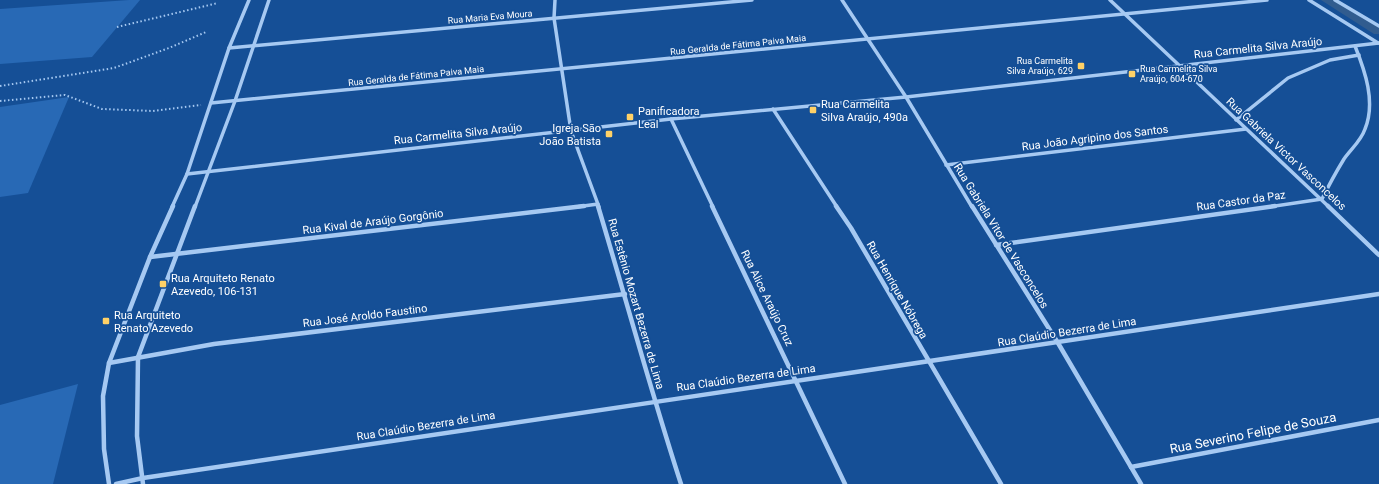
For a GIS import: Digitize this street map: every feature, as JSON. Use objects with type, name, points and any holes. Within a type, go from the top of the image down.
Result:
[{"type":"street","points":[[109,484],[104,449],[103,396],[109,363],[150,257],[187,174],[230,48],[250,0]]},
{"type":"street","points":[[143,484],[137,436],[138,357],[235,101],[269,0]]},
{"type":"street","name":"Rua Estênio Mozart Bezerra de Lima","points":[[555,0],[554,18],[571,131],[598,204],[625,294],[654,401],[680,484]]},
{"type":"street","name":"Rua Maria Eva Moura","points":[[230,48],[752,0]]},
{"type":"street","name":"Rua Gabriela Vitor de Vasconcelos","points":[[842,0],[906,96],[946,165],[1058,343],[1141,484]]},
{"type":"street","name":"Rua Gabriela Victor Vasconcelos","points":[[1110,0],[1236,120],[1322,199],[1379,255]]},
{"type":"street","name":"Rua Geralda de Fátima Paiva Maia","points":[[211,103],[1267,0]]},
{"type":"street","points":[[1309,0],[1378,43]]},
{"type":"street","points":[[1335,0],[1379,26]]},
{"type":"street","name":"Rua Carmelita Silva Araújo","points":[[187,174],[672,119],[906,96],[1378,43]]},
{"type":"street","points":[[1322,199],[1333,178],[1367,125],[1369,109],[1368,83],[1355,46]]},
{"type":"street","points":[[1236,120],[1288,78],[1330,60],[1359,55]]},
{"type":"street","name":"Rua Henrique Nóbrega","points":[[773,109],[851,228],[928,362],[1001,484]]},
{"type":"street","name":"Rua Alice Araújo Cruz","points":[[672,119],[845,484]]},
{"type":"street","name":"Rua João Agripino dos Santos","points":[[946,165],[1246,129]]},
{"type":"street","name":"Rua Castor da Paz","points":[[996,245],[1322,199]]},
{"type":"street","name":"Rua Kival de Araújo Gorgônio","points":[[150,257],[598,204]]},
{"type":"street","name":"Rua José Aroldo Faustino","points":[[109,363],[214,344],[625,294]]},
{"type":"street","name":"Rua Claúdio Bezerra de Lima","points":[[116,484],[143,478],[654,401],[1058,343],[1379,294]]},
{"type":"street","name":"Rua Severino Felipe de Souza","points":[[1131,467],[1379,420]]},
{"type":"path","points":[[117,27],[218,3]]},
{"type":"path","points":[[0,86],[114,68],[169,48],[206,32]]},
{"type":"path","points":[[0,101],[66,95],[102,109],[153,111],[211,103]]},
{"type":"shaded area","points":[[140,0],[92,57],[0,64],[0,9]]},
{"type":"shaded area","points":[[69,97],[28,193],[0,197],[0,107]]},
{"type":"shaded area","points":[[78,384],[53,484],[0,484],[0,405]]},
{"type":"waterway","points":[[1327,0],[1378,31]]},
{"type":"place","name":"Rua Carmelita Silva Araújo, 629","points":[[1081,66]]},
{"type":"place","name":"Rua Carmelita Silva Araújo, 604-670","points":[[1132,74]]},
{"type":"place","name":"Rua Carmelita Silva Araújo, 490a","points":[[813,110]]},
{"type":"place","name":"Panificadora Leal","points":[[630,117]]},
{"type":"place","name":"Igreja São João Batista","points":[[609,134]]},
{"type":"place","name":"Rua Arquiteto Renato Azevedo, 106-131","points":[[163,284]]},
{"type":"place","name":"Rua Arquiteto Renato Azevedo","points":[[106,321]]}]
